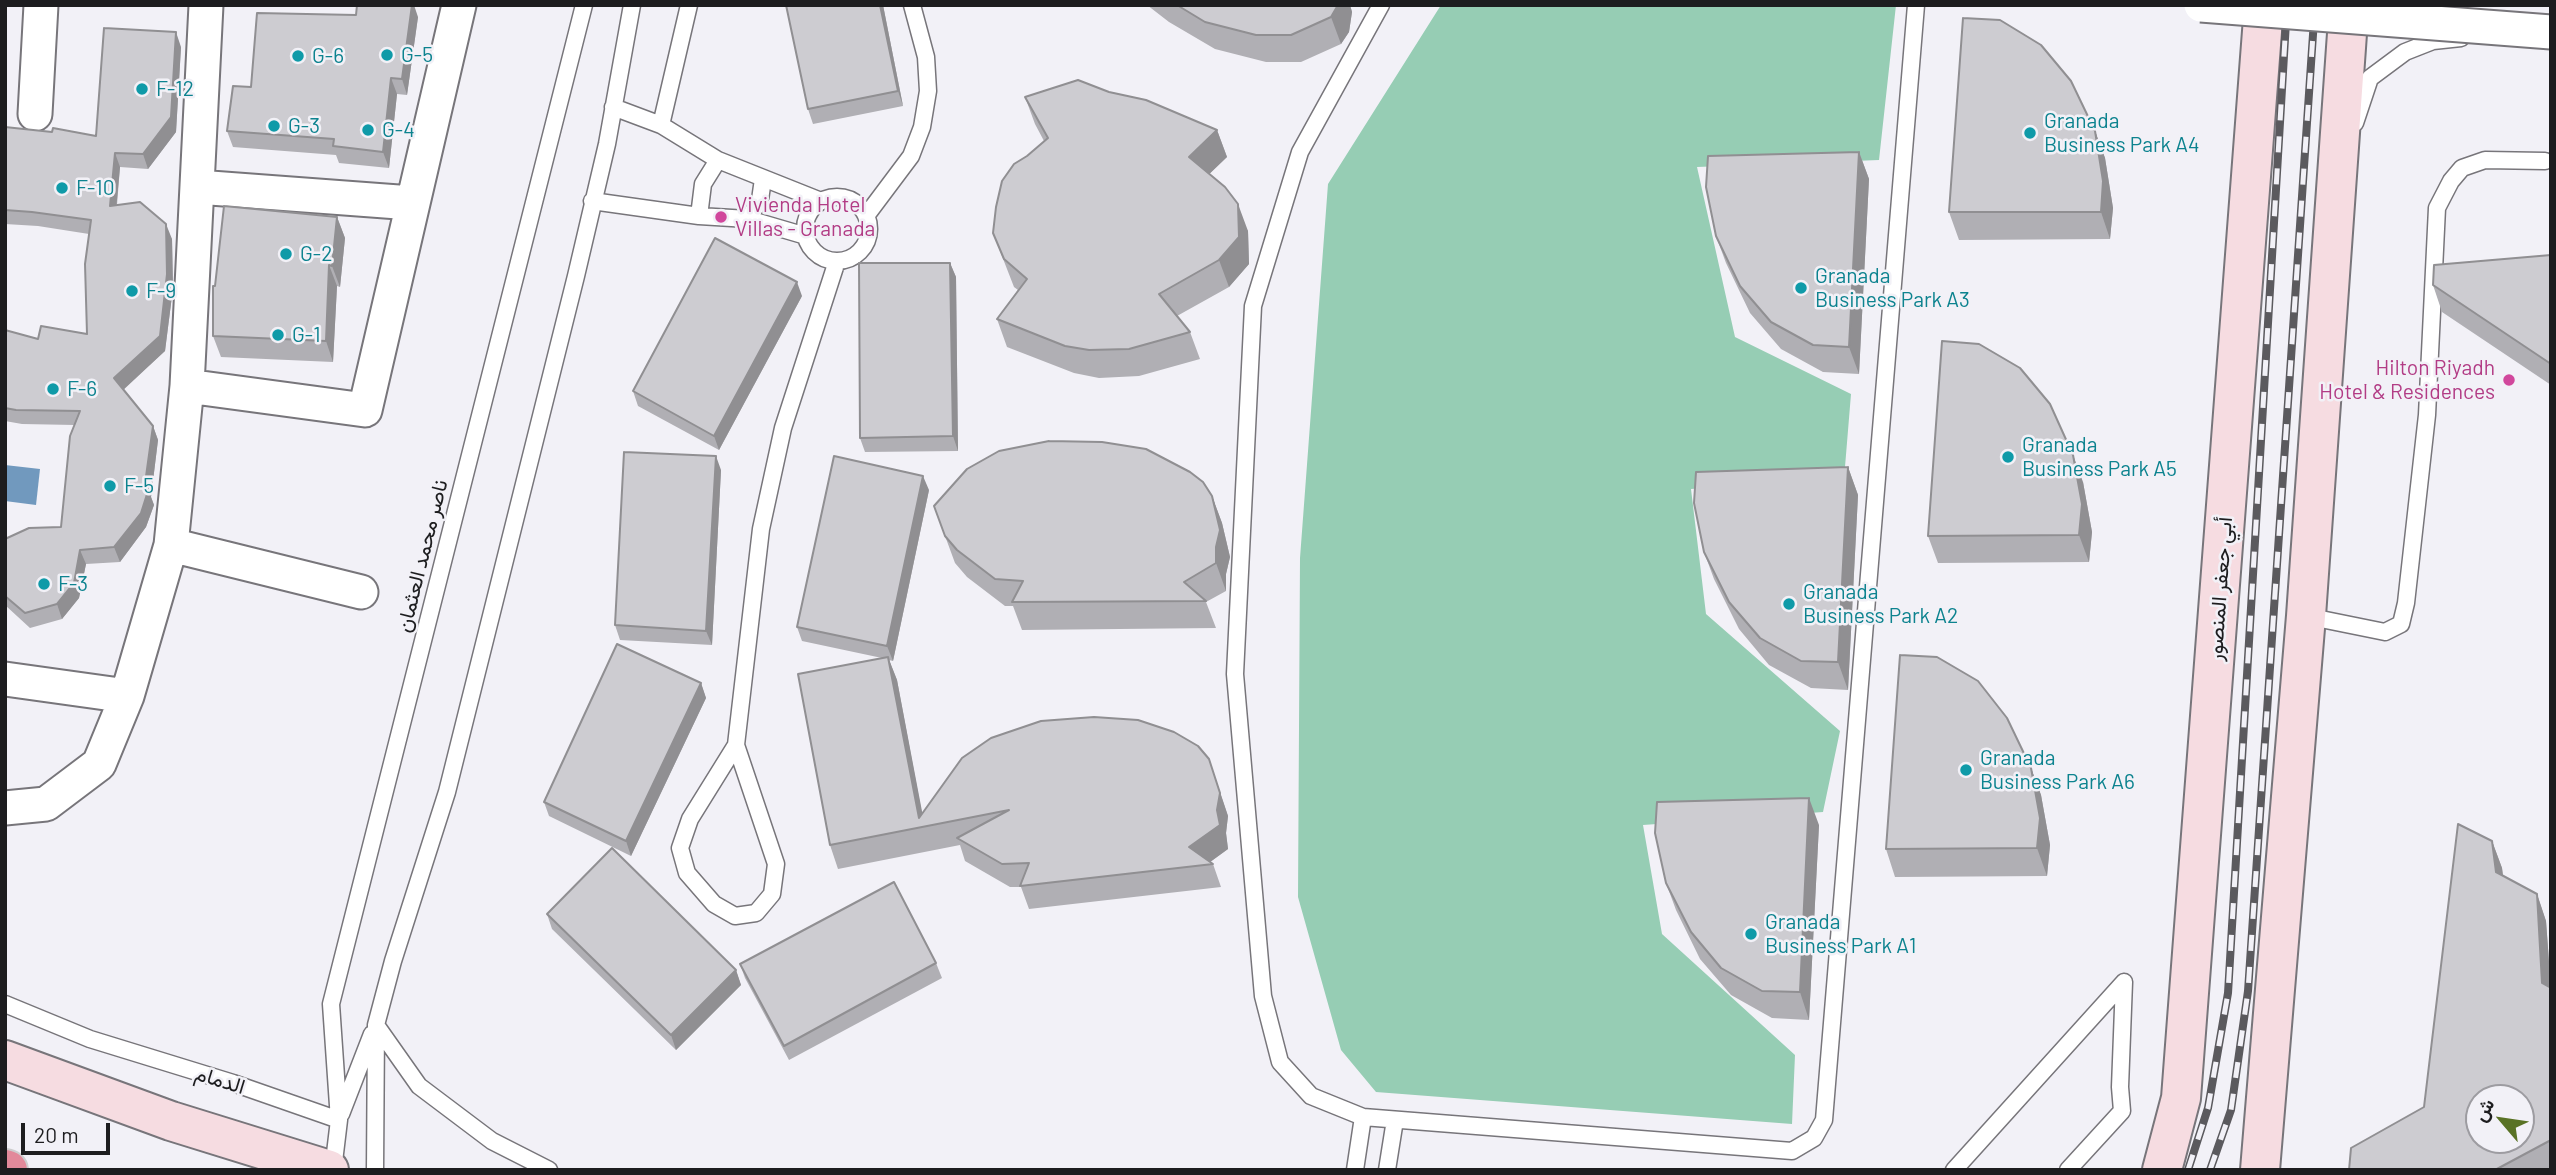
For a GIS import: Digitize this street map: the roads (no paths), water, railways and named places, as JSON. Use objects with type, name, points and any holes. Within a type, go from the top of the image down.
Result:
[{"type":"street","points":[[35,114],[41,5]]},
{"type":"street","points":[[5,808],[46,804],[99,764],[127,696],[171,545],[187,386],[206,5]]},
{"type":"street","points":[[187,386],[365,410],[458,5]]},
{"type":"street","points":[[2201,5],[2551,32]]},
{"type":"street","points":[[2260,1170],[2306,615],[2349,5]]},
{"type":"street","name":"أبي جعفر المنصور","points":[[2162,1170],[2181,1098],[2260,15]]},
{"type":"street","points":[[197,187],[412,203]]},
{"type":"street","points":[[171,545],[361,592]]},
{"type":"street","points":[[5,679],[127,696]]},
{"type":"street","points":[[5,1060],[171,1121],[331,1170]]},
{"type":"lane","name":"ناصر محمد العثمان","points":[[339,1120],[331,1004],[584,5]]},
{"type":"lane","points":[[331,1170],[339,1120],[376,1025],[393,961],[446,792],[576,276],[607,144],[632,5]]},
{"type":"lane","points":[[661,125],[690,5]]},
{"type":"lane","points":[[866,216],[911,156],[922,127],[928,91],[926,57],[912,5]]},
{"type":"lane","points":[[1381,5],[1300,152],[1253,306],[1236,674],[1263,996],[1280,1062],[1311,1096],[1363,1117],[1792,1151],[1814,1138],[1824,1120],[1916,5]]},
{"type":"lane","points":[[2337,175],[2370,78],[2405,52],[2433,41],[2463,37],[2551,43]]},
{"type":"lane","points":[[613,107],[661,125],[718,160],[821,201]]},
{"type":"lane","points":[[699,216],[703,184],[718,160]]},
{"type":"lane","points":[[2306,615],[2385,632],[2401,624],[2406,603],[2427,415],[2437,208],[2451,181],[2462,168],[2485,160],[2545,161]]},
{"type":"lane","points":[[748,219],[760,200],[763,179]]},
{"type":"lane","points":[[831,198],[852,201],[866,216],[869,226],[864,246],[848,259],[826,259],[810,247],[806,236],[807,216],[821,201],[831,198]]},
{"type":"lane","points":[[592,201],[699,216],[748,219],[806,236]]},
{"type":"lane","points":[[736,745],[690,819],[680,848],[687,873],[714,904],[735,916],[757,912],[772,894],[776,864],[736,745],[761,529],[783,428],[837,261]]},
{"type":"lane","points":[[1957,1168],[2124,982],[2120,1087],[2122,1111],[2068,1170]]},
{"type":"lane","name":"الدمام","points":[[5,1004],[90,1039],[233,1083],[339,1120]]},
{"type":"lane","points":[[375,1170],[376,1025]]},
{"type":"lane","points":[[376,1025],[419,1086],[492,1141],[549,1170]]},
{"type":"lane","points":[[1355,1170],[1363,1117]]},
{"type":"lane","points":[[1387,1170],[1395,1120]]},
{"type":"water","points":[[5,465],[40,469],[36,505],[5,501]]},
{"type":"railway","points":[[2188,1170],[2208,1108],[2228,993],[2287,5]]},
{"type":"railway","points":[[2210,1170],[2231,1110],[2248,991],[2315,5]]},
{"type":"place","name":"G-5","points":[[387,55]]},
{"type":"place","name":"G-6","points":[[298,56]]},
{"type":"place","name":"F-12","points":[[142,89]]},
{"type":"place","name":"G-3","points":[[274,126]]},
{"type":"place","name":"G-4","points":[[368,130]]},
{"type":"place","name":"Granada Business Park A4","points":[[2030,133]]},
{"type":"place","name":"F-10","points":[[62,188]]},
{"type":"place","name":"Vivienda Hotel Villas - Granada","points":[[721,217]]},
{"type":"place","name":"G-2","points":[[286,254]]},
{"type":"place","name":"Granada Business Park A3","points":[[1801,288]]},
{"type":"place","name":"F-9","points":[[132,291]]},
{"type":"place","name":"G-1","points":[[278,335]]},
{"type":"place","name":"Hilton Riyadh Hotel & Residences","points":[[2509,380]]},
{"type":"place","name":"F-6","points":[[53,389]]},
{"type":"place","name":"Granada Business Park A5","points":[[2008,457]]},
{"type":"place","name":"F-5","points":[[110,486]]},
{"type":"place","name":"F-3","points":[[44,584]]},
{"type":"place","name":"Granada Business Park A2","points":[[1789,604]]},
{"type":"place","name":"Granada Business Park A6","points":[[1966,770]]},
{"type":"place","name":"Granada Business Park A1","points":[[1751,934]]}]
